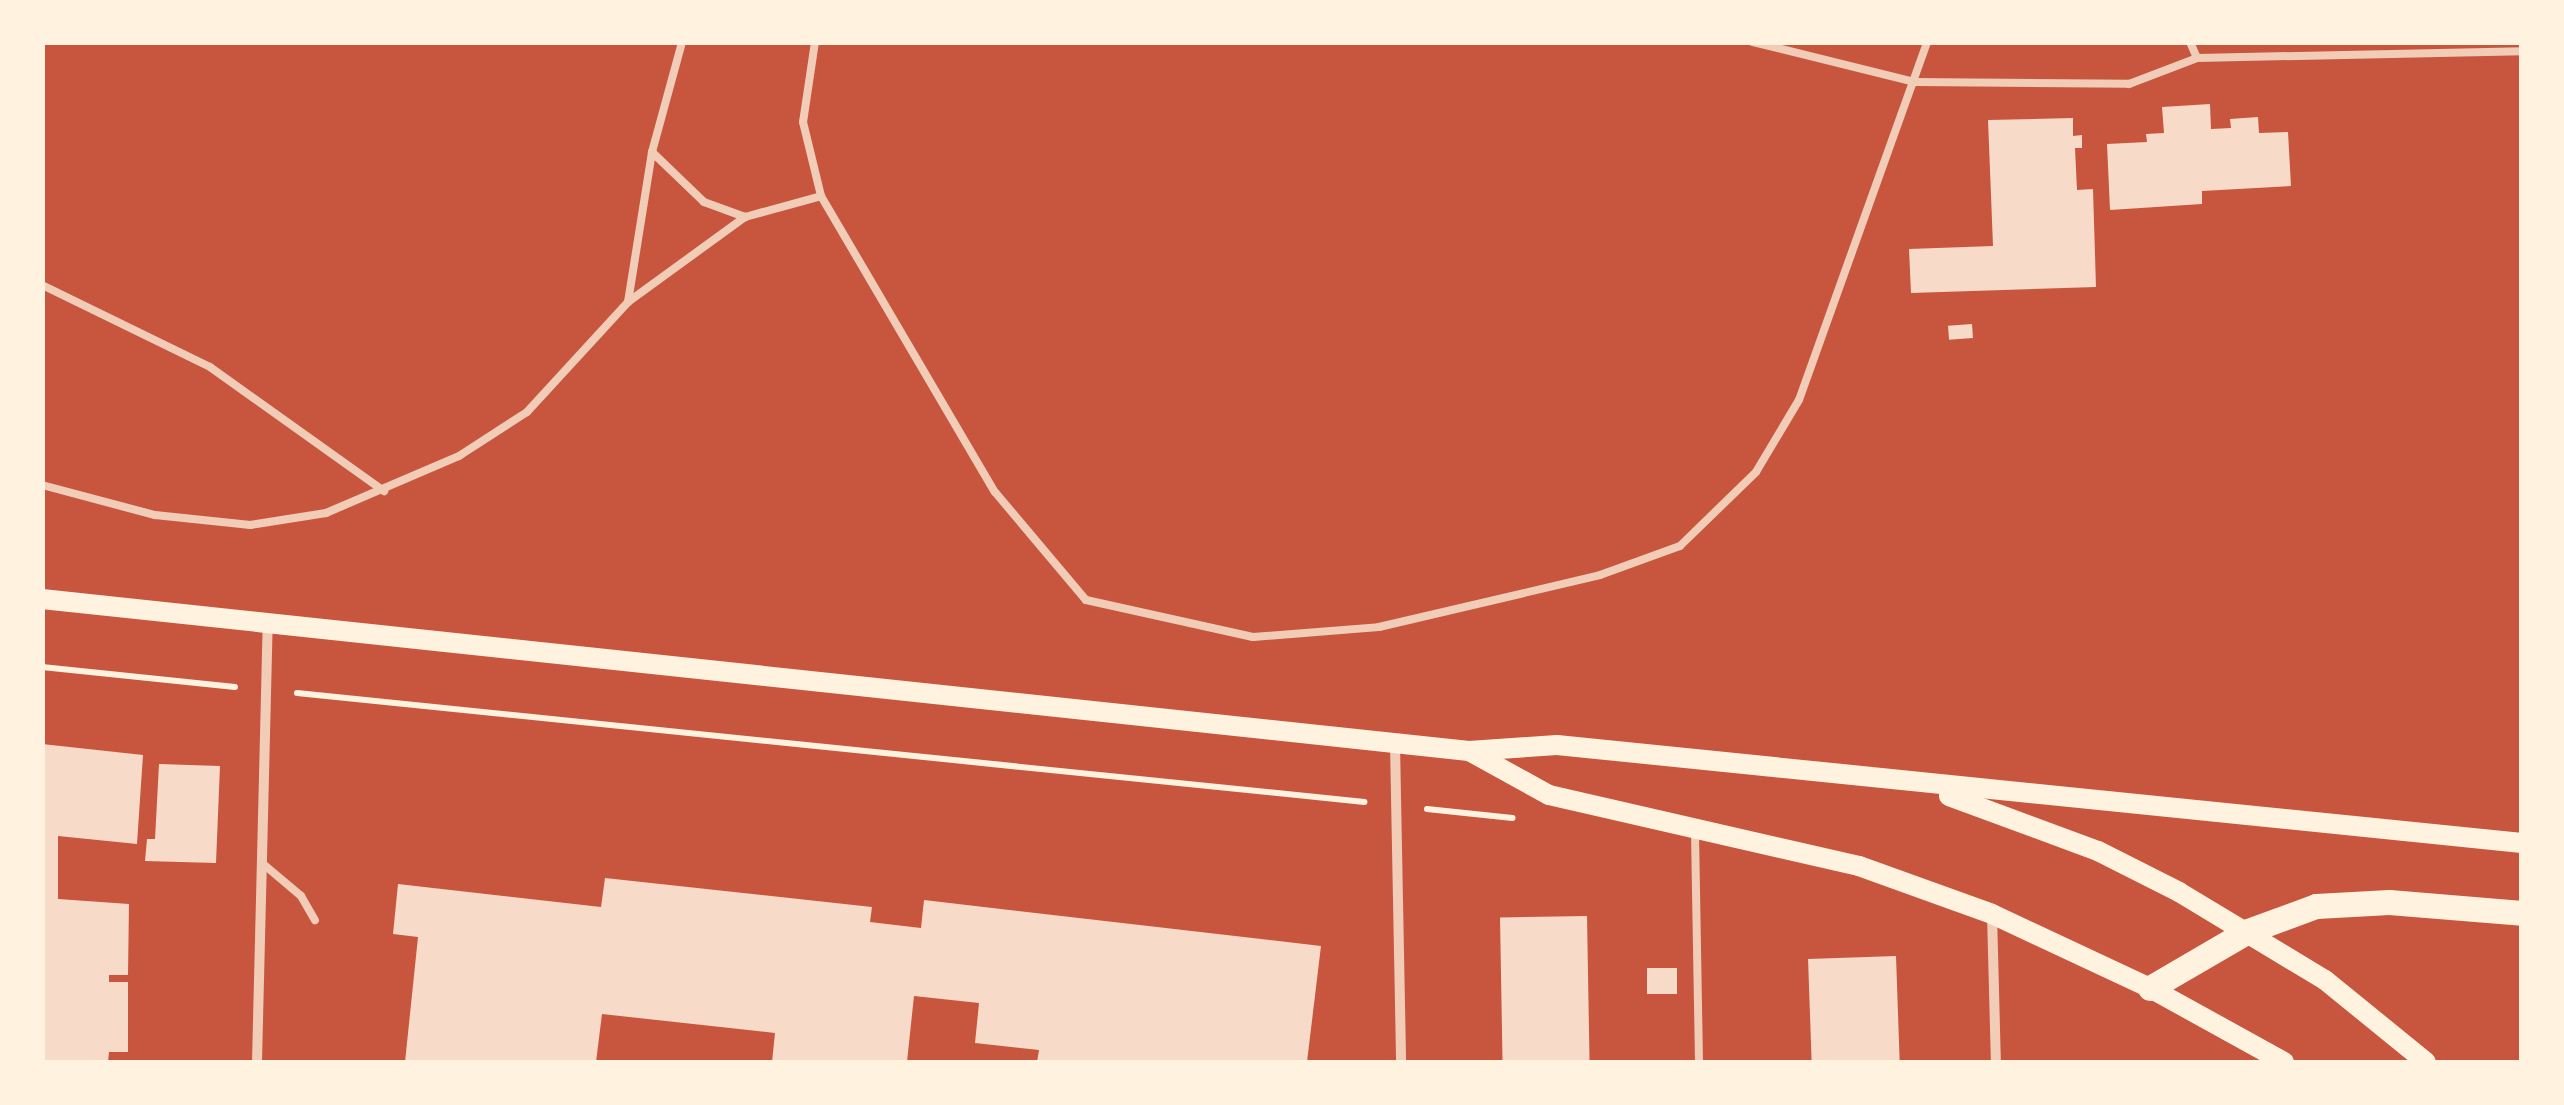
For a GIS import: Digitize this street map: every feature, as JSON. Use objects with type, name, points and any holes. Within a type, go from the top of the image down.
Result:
[{"type":"main road","points":[[42,599],[1470,751],[1556,745],[1918,785],[2522,843]]},
{"type":"main road","points":[[1470,751],[1549,795],[1860,866],[1992,914],[2150,988],[2281,1062]]},
{"type":"main road","points":[[1918,785],[2098,852],[2248,931],[2325,980],[2426,1062]]},
{"type":"main road","points":[[2150,988],[2248,931],[2316,906],[2388,902],[2522,913]]},
{"type":"street","points":[[257,1062],[268,622]]},
{"type":"street","points":[[1395,743],[1401,1062]]},
{"type":"street","points":[[1992,914],[1996,1062]]},
{"type":"lane","points":[[628,302],[652,152],[682,42]]},
{"type":"lane","points":[[815,42],[803,122],[821,196],[995,492],[1086,600],[1253,637],[1380,627],[1600,575],[1680,546],[1756,472],[1799,400],[1927,42]]},
{"type":"lane","points":[[1753,42],[1915,82],[2129,84],[2197,58],[2522,51]]},
{"type":"lane","points":[[2190,42],[2197,58]]},
{"type":"lane","points":[[652,152],[704,202],[745,217]]},
{"type":"lane","points":[[42,485],[154,515],[250,525],[326,513],[459,456],[527,412],[628,302],[745,217],[821,196]]},
{"type":"lane","points":[[42,285],[210,367],[384,491]]},
{"type":"lane","points":[[1696,828],[1699,1062]]},
{"type":"lane","points":[[262,863],[301,896],[315,920]]},
{"type":"path","points":[[42,667],[1533,822]]},
{"type":"building","points":[[2210,104],[2211,129],[2231,128],[2230,119],[2258,117],[2259,133],[2288,132],[2291,186],[2202,191],[2202,204],[2110,210],[2107,144],[2147,142],[2146,134],[2164,133],[2162,107]]},
{"type":"building","points":[[2073,118],[2073,136],[2082,135],[2082,148],[2075,148],[2077,190],[2093,189],[2096,287],[1911,293],[1909,249],[1993,246],[1988,120]]},
{"type":"building","points":[[1972,324],[1973,338],[1949,340],[1948,326]]},
{"type":"building","points":[[42,744],[143,755],[137,844],[58,836],[58,899],[129,904],[128,975],[109,975],[109,982],[128,982],[128,1052],[109,1052],[108,1062],[42,1062]]},
{"type":"building","points":[[159,764],[220,766],[216,863],[145,861],[147,839],[155,839]]},
{"type":"building","points":[[605,878],[872,907],[870,922],[921,928],[924,900],[1321,946],[1307,1062],[1037,1062],[1039,1050],[975,1043],[979,1003],[914,996],[907,1062],[772,1062],[775,1033],[602,1014],[596,1062],[405,1062],[418,937],[393,934],[398,884],[601,907]]},
{"type":"building","points":[[1587,916],[1590,1062],[1503,1062],[1500,918]]},
{"type":"building","points":[[1896,956],[1900,1062],[1812,1062],[1808,959]]},
{"type":"building","points":[[1647,968],[1677,968],[1677,994],[1647,994]]}]
